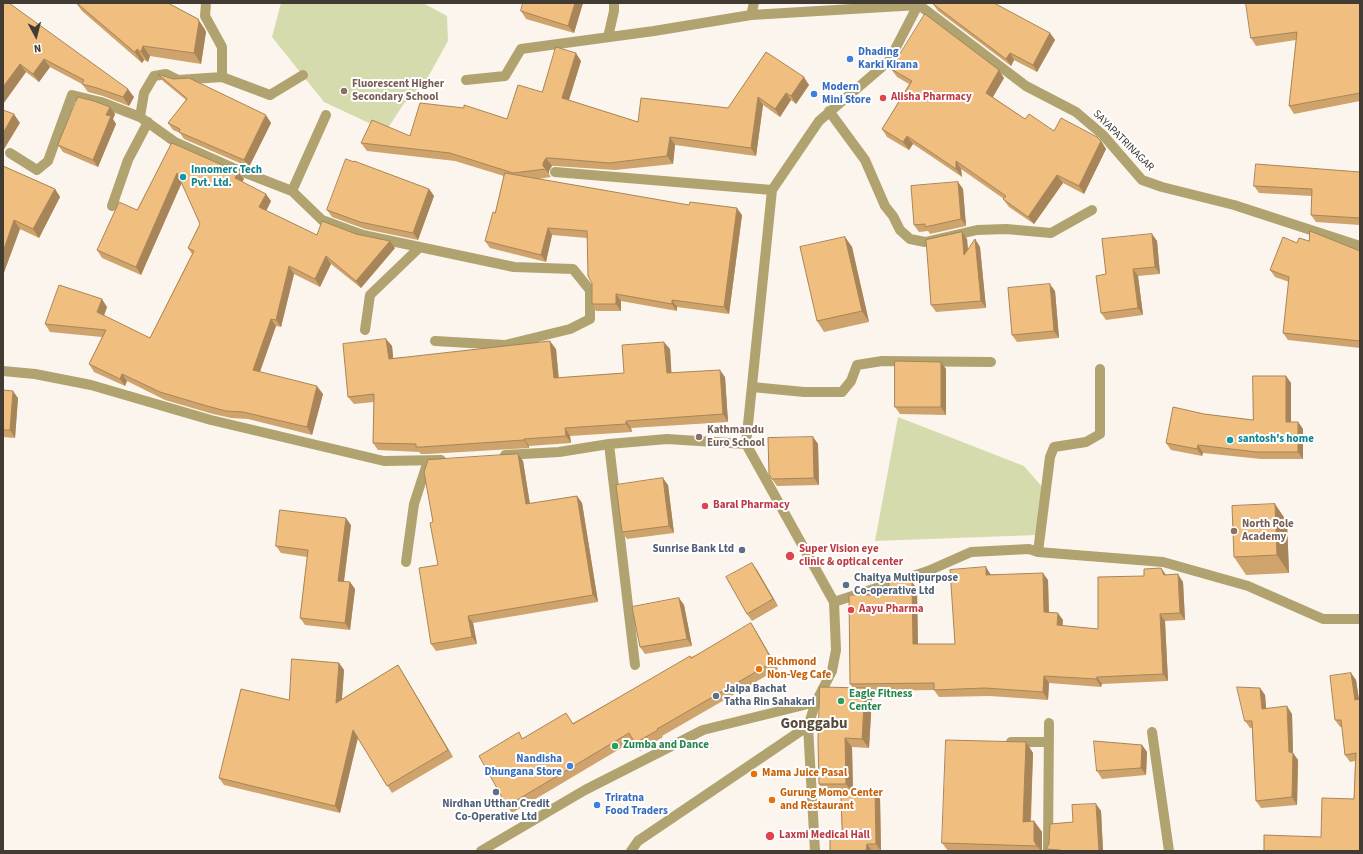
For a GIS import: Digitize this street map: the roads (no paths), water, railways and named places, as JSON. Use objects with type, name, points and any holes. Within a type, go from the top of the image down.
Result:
[{"type":"street","points":[[206,3],[205,16],[222,47],[222,77]]},
{"type":"street","points":[[608,37],[614,11],[614,3]]},
{"type":"street","points":[[751,15],[754,3]]},
{"type":"street","points":[[466,80],[505,76],[521,48],[654,31],[751,15],[919,4]]},
{"type":"street","points":[[815,851],[808,726],[816,702],[832,671],[836,650],[834,602],[746,444],[772,190],[819,121],[889,61],[919,4]]},
{"type":"street","name":"SAYAPATRINAGAR","points":[[919,4],[1026,86],[1076,112],[1103,135],[1142,180],[1162,187],[1234,205],[1360,246]]},
{"type":"street","points":[[112,206],[144,120],[144,93],[154,76],[166,74],[178,80],[222,77],[270,95],[303,75]]},
{"type":"street","points":[[10,153],[37,170],[48,161],[72,95],[101,102],[144,120],[174,142],[238,170],[292,191],[322,220],[363,235],[514,267],[573,269],[590,290],[590,319],[570,329],[505,345],[435,341]]},
{"type":"street","points":[[830,111],[865,160],[885,206],[900,230],[910,239],[925,242],[976,230],[999,229],[1051,233],[1092,210]]},
{"type":"street","points":[[292,191],[326,115]]},
{"type":"street","points":[[555,172],[772,190]]},
{"type":"street","points":[[365,330],[370,295],[420,247]]},
{"type":"street","points":[[752,387],[804,392],[842,392],[851,381],[857,365],[882,361],[992,362]]},
{"type":"street","points":[[1038,552],[1050,457],[1054,447],[1086,442],[1100,434],[1100,369]]},
{"type":"street","points":[[3,371],[35,374],[92,385],[211,420],[384,461],[428,461],[451,459]]},
{"type":"street","points":[[497,456],[559,452],[609,444],[667,439],[746,444]]},
{"type":"street","points":[[609,444],[634,665]]},
{"type":"street","points":[[406,562],[414,504],[428,461]]},
{"type":"street","points":[[834,602],[928,571],[971,552],[1029,549],[1038,552],[1163,562],[1248,586],[1323,619],[1360,619]]},
{"type":"street","points":[[482,851],[585,790],[703,730],[816,702]]},
{"type":"street","points":[[1048,723],[1048,851]]},
{"type":"street","points":[[631,851],[638,841],[808,726]]},
{"type":"street","points":[[1152,732],[1169,851]]},
{"type":"street","points":[[1002,742],[1048,742]]},
{"type":"place","name":"Dhading Karki Kirana","points":[[850,59]]},
{"type":"place","name":"Fluorescent Higher Secondary School","points":[[344,91]]},
{"type":"place","name":"Modern Mini Store","points":[[814,94]]},
{"type":"place","name":"Alisha Pharmacy","points":[[883,98]]},
{"type":"place","name":"Innomerc Tech Pvt. Ltd.","points":[[183,177]]},
{"type":"place","name":"Kathmandu Euro School","points":[[699,437]]},
{"type":"place","name":"santosh's home","points":[[1230,440]]},
{"type":"place","name":"Baral Pharmacy","points":[[705,506]]},
{"type":"place","name":"North Pole Academy","points":[[1234,531]]},
{"type":"place","name":"Sunrise Bank Ltd","points":[[742,550]]},
{"type":"place","name":"Super Vision eye clinic & optical center","points":[[790,556]]},
{"type":"place","name":"Chaitya Multipurpose Co-operative Ltd","points":[[846,585]]},
{"type":"place","name":"Aayu Pharma","points":[[851,610]]},
{"type":"place","name":"Richmond Non-Veg Cafe","points":[[759,669]]},
{"type":"place","name":"Jalpa Bachat Tatha Rin Sahakari","points":[[716,696]]},
{"type":"place","name":"Eagle Fitness Center","points":[[841,701]]},
{"type":"place","name":"Zumba and Dance","points":[[615,746]]},
{"type":"place","name":"Nandisha Dhungana Store","points":[[570,766]]},
{"type":"place","name":"Mama Juice Pasal","points":[[754,774]]},
{"type":"place","name":"Nirdhan Utthan Credit Co-Operative Ltd","points":[[496,792]]},
{"type":"place","name":"Gurung Momo Center and Restaurant","points":[[772,800]]},
{"type":"place","name":"Triratna Food Traders","points":[[597,805]]},
{"type":"place","name":"Laxmi Medical Hall","points":[[770,836]]},
{"type":"district","name":"Gonggabu","points":[[814,725]]}]
